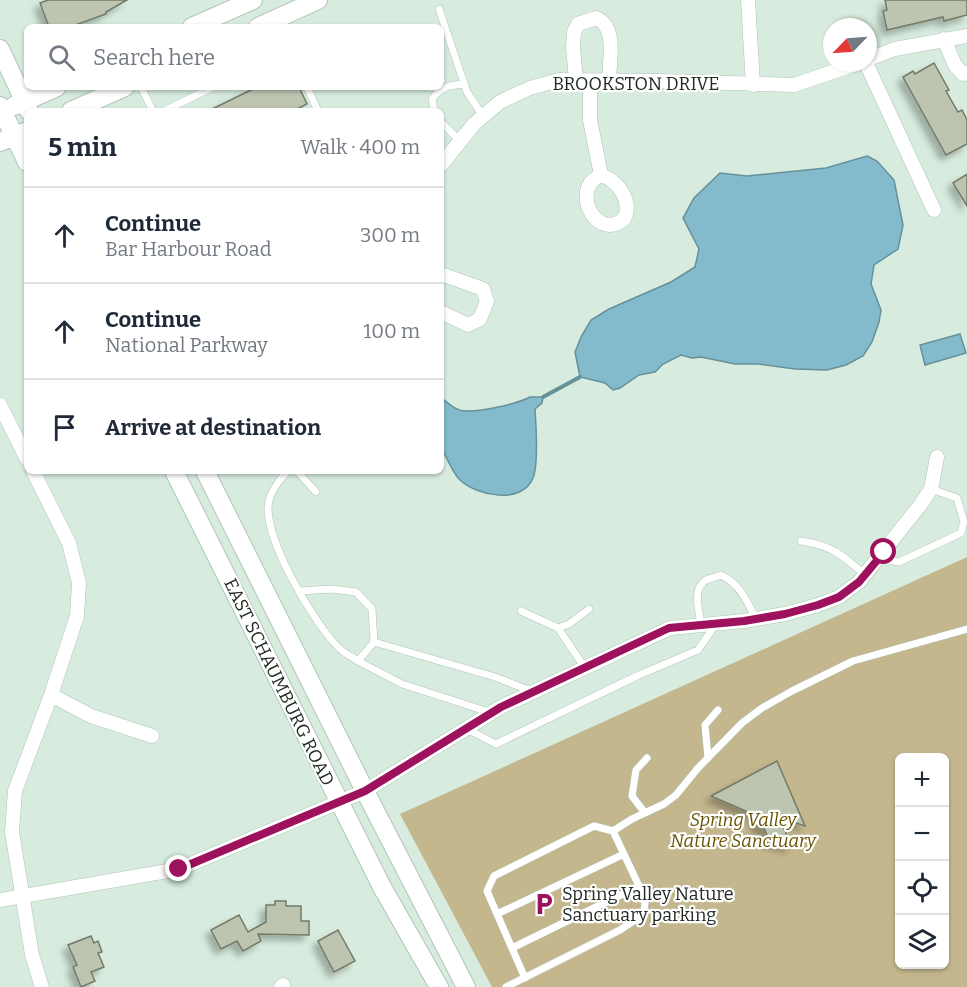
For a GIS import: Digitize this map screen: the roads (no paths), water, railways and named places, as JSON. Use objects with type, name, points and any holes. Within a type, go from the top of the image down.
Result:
[{"type":"main road","points":[[199,24],[253,0]]},
{"type":"main road","points":[[272,24],[318,0]]},
{"type":"main road","points":[[0,49],[26,106]]},
{"type":"main road","points":[[24,156],[1,110],[26,106],[52,90]]},
{"type":"main road","points":[[79,108],[118,90]]},
{"type":"main road","name":"EAST SCHAUMBURG ROAD","points":[[175,474],[382,887],[439,987]]},
{"type":"main road","name":"EAST SCHAUMBURG ROAD","points":[[206,474],[466,987]]},
{"type":"street","points":[[748,0],[753,84]]},
{"type":"street","points":[[601,175],[574,32],[578,24],[596,18],[603,21],[609,29],[609,81]]},
{"type":"street","points":[[877,57],[895,49],[967,36]]},
{"type":"street","points":[[944,39],[955,65],[963,74],[967,73]]},
{"type":"street","name":"BROOKSTON DRIVE","points":[[444,161],[483,116],[500,102],[530,88],[559,80],[794,85],[832,72]]},
{"type":"street","points":[[872,72],[934,210]]},
{"type":"street","points":[[444,275],[483,290],[487,301],[480,319],[468,325],[444,313]]},
{"type":"street","points":[[0,405],[24,453]]},
{"type":"street","points":[[0,900],[179,869],[365,791],[493,713],[669,628],[756,619],[818,605],[839,597],[866,575],[931,489],[937,457]]},
{"type":"street","points":[[34,474],[69,543],[79,583],[77,616],[51,695],[15,791],[12,832],[32,955],[42,987]]},
{"type":"street","points":[[51,695],[92,716],[152,736]]},
{"type":"lane","points":[[439,9],[467,92],[483,116]]},
{"type":"lane","points":[[444,87],[465,84]]},
{"type":"lane","points":[[142,90],[150,108]]},
{"type":"lane","points":[[170,108],[207,90]]},
{"type":"lane","points":[[308,90],[317,108]]},
{"type":"lane","points":[[434,108],[432,99],[440,90]]},
{"type":"lane","points":[[444,125],[460,141]]},
{"type":"lane","points":[[286,474],[269,498],[269,520],[274,544],[313,616],[339,649],[402,684],[493,713]]},
{"type":"lane","points":[[300,474],[316,492]]},
{"type":"lane","points":[[879,558],[899,562],[961,533],[964,522],[957,498],[931,489]]},
{"type":"lane","points":[[801,541],[818,543],[841,553],[866,575]]},
{"type":"lane","points":[[701,624],[698,603],[699,588],[705,580],[721,575],[732,580],[756,619]]},
{"type":"lane","points":[[300,591],[331,588],[356,592],[372,609],[374,642],[358,661]]},
{"type":"lane","points":[[558,628],[569,624],[589,609]]},
{"type":"lane","points":[[521,611],[558,628],[585,668]]},
{"type":"lane","points":[[467,729],[496,744],[639,675],[698,650],[718,622]]},
{"type":"lane","points":[[525,978],[487,891],[494,876],[594,826],[613,831],[664,804],[676,795],[742,723],[762,708],[832,671],[853,662],[967,628]]},
{"type":"lane","points":[[374,642],[495,677],[534,692]]},
{"type":"lane","points":[[708,758],[705,725],[718,710]]},
{"type":"lane","points":[[645,813],[632,796],[636,770],[647,758]]},
{"type":"lane","points":[[506,987],[620,930],[638,918],[644,910],[645,903],[639,886],[613,831]]},
{"type":"lane","points":[[497,914],[624,854]]},
{"type":"lane","points":[[512,948],[639,886]]},
{"type":"water","points":[[867,156],[877,161],[894,180],[903,225],[898,249],[874,265],[871,284],[881,310],[872,342],[863,356],[846,365],[827,370],[735,364],[681,355],[663,364],[655,372],[639,375],[613,390],[605,383],[580,377],[575,352],[591,320],[609,309],[671,282],[695,267],[699,249],[683,218],[694,198],[720,173],[747,176],[826,168]]},
{"type":"water","points":[[960,334],[966,353],[925,365],[920,345]]},
{"type":"water","points":[[530,397],[543,397],[542,403],[535,409],[537,444],[533,478],[519,492],[510,495],[488,494],[468,486],[453,471],[444,453],[444,400],[459,410],[472,411]]},
{"type":"waterway","points":[[543,397],[580,377]]},
{"type":"place","name":"Spring Valley Nature Sanctuary parking","points":[[544,904]]},
{"type":"park label","name":"Spring Valley Nature Sanctuary","points":[[743,830]]}]
